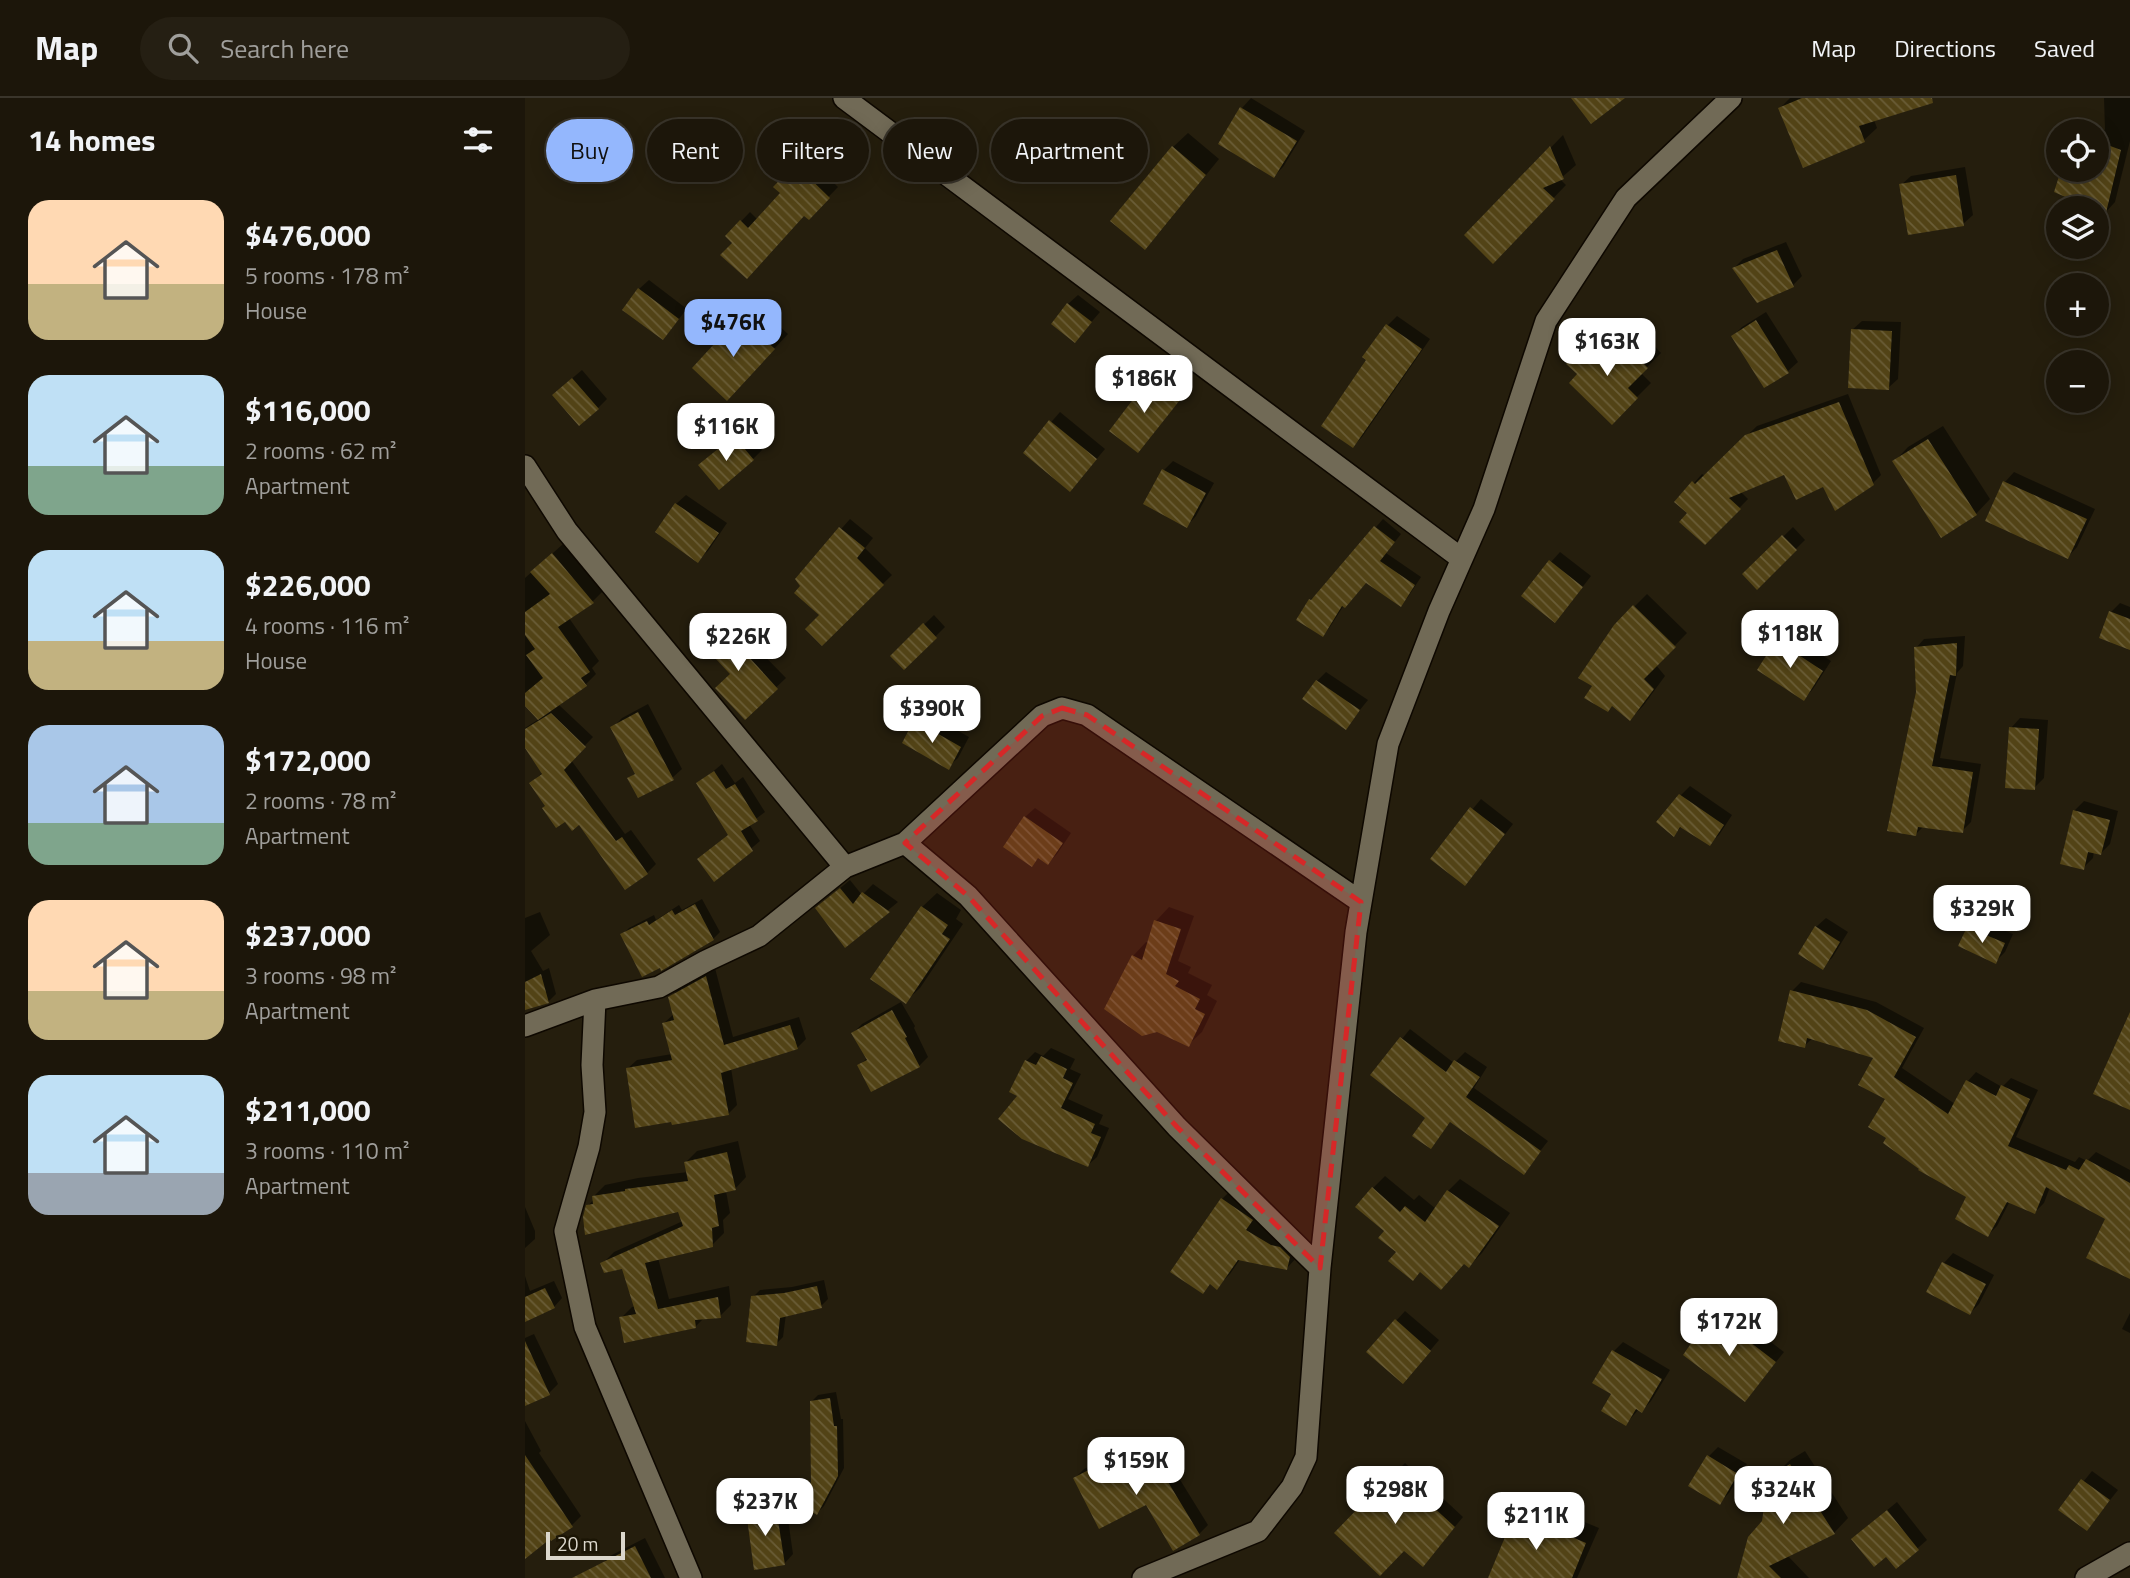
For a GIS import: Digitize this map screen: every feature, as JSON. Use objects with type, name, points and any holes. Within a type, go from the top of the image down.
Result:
[{"type":"street","points":[[844,98],[1462,559]]},
{"type":"street","points":[[1143,1578],[1258,1531],[1292,1487],[1306,1457],[1320,1268],[1350,983],[1388,744],[1439,611],[1484,509],[1546,321],[1626,198],[1731,98]]},
{"type":"street","points":[[525,466],[566,531],[845,867]]},
{"type":"street","points":[[525,1026],[594,1000],[659,987],[759,936],[845,867],[905,843],[1042,716],[1062,708],[1087,715],[1361,902]]},
{"type":"street","points":[[905,843],[968,896],[1177,1127],[1320,1268]]},
{"type":"street","points":[[594,1000],[592,1065],[595,1112],[589,1147],[565,1231],[585,1326],[691,1578]]},
{"type":"street","points":[[2086,1578],[2130,1553]]},
{"type":"highlighted area","points":[[1062,708],[1087,715],[1361,902],[1320,1268],[1177,1127],[968,896],[905,843],[1042,716]]},
{"type":"building","points":[[1571,98],[1625,98],[1591,124]]},
{"type":"building","points":[[1802,98],[1932,98],[1933,103],[1859,126],[1865,142],[1803,168],[1778,108]]},
{"type":"building","points":[[1240,107],[1297,141],[1274,178],[1218,144]]},
{"type":"building","points":[[1172,146],[1206,175],[1145,250],[1110,221],[1142,182],[1148,182],[1148,175]]},
{"type":"building","points":[[1550,146],[1564,179],[1543,188],[1555,199],[1493,264],[1464,235]]},
{"type":"building","points":[[2109,146],[2121,150],[2109,200],[2109,196],[2063,196],[2054,192],[2057,182],[2109,182]]},
{"type":"building","points":[[1956,175],[1964,226],[1908,235],[1899,184]]},
{"type":"building","points":[[778,182],[814,182],[830,198],[809,220],[804,216],[747,279],[720,255],[732,243],[725,236],[740,220],[748,228],[780,193],[773,187]]},
{"type":"building","points":[[1777,250],[1794,287],[1757,303],[1732,268]]},
{"type":"building","points":[[638,288],[679,319],[663,340],[622,310]]},
{"type":"building","points":[[1067,303],[1092,322],[1075,343],[1051,324]]},
{"type":"building","points":[[739,317],[775,349],[727,401],[692,368]]},
{"type":"building","points":[[1756,320],[1789,373],[1764,388],[1731,336]]},
{"type":"building","points":[[1386,324],[1422,349],[1353,448],[1321,426],[1366,360],[1362,357]]},
{"type":"building","points":[[1851,329],[1892,331],[1889,390],[1848,388]]},
{"type":"building","points":[[1616,336],[1648,368],[1628,388],[1638,398],[1612,425],[1569,383],[1577,374],[1566,364],[1584,345],[1596,356]]},
{"type":"building","points":[[1150,377],[1180,400],[1138,453],[1109,431]]},
{"type":"building","points":[[572,378],[599,409],[579,426],[552,395]]},
{"type":"building","points":[[1839,402],[1874,485],[1835,511],[1823,487],[1796,500],[1784,475],[1729,498],[1741,509],[1705,545],[1679,522],[1687,513],[1674,502],[1692,481],[1695,484],[1745,435]]},
{"type":"building","points":[[1049,420],[1097,459],[1070,492],[1023,453]]},
{"type":"building","points":[[734,436],[754,460],[719,490],[698,465]]},
{"type":"building","points":[[1928,439],[1977,515],[1941,538],[1892,461]]},
{"type":"building","points":[[1162,469],[1206,493],[1187,528],[1143,504]]},
{"type":"building","points":[[2003,481],[2087,519],[2068,559],[1985,521]]},
{"type":"building","points":[[675,503],[719,533],[698,563],[655,532]]},
{"type":"building","points":[[1374,526],[1395,542],[1380,561],[1415,585],[1401,607],[1366,583],[1345,608],[1342,606],[1323,637],[1296,620],[1309,599],[1311,600]]},
{"type":"building","points":[[839,527],[865,548],[857,558],[884,585],[822,646],[805,629],[819,615],[794,593],[800,586],[795,579]]},
{"type":"building","points":[[1782,535],[1797,550],[1757,590],[1742,574]]},
{"type":"building","points":[[552,553],[594,603],[558,627],[590,672],[581,678],[587,686],[538,720],[525,706],[525,693],[543,678],[526,655],[535,649],[525,635],[525,612],[550,594],[530,572]]},
{"type":"building","points":[[1549,560],[1583,587],[1555,623],[1521,596]]},
{"type":"building","points":[[1633,605],[1676,647],[1644,679],[1654,689],[1630,721],[1612,706],[1608,712],[1584,698],[1592,686],[1578,678],[1614,625]]},
{"type":"building","points":[[2109,611],[2130,619],[2130,650],[2099,638]]},
{"type":"building","points":[[717,622],[778,689],[745,720],[715,688],[730,674],[698,640]]},
{"type":"building","points":[[923,623],[937,638],[904,670],[890,656]]},
{"type":"building","points":[[1776,640],[1823,671],[1804,701],[1757,670]]},
{"type":"building","points":[[1957,643],[1956,676],[1950,675],[1932,766],[1973,772],[1963,833],[1918,827],[1916,836],[1887,831],[1916,692],[1914,647]]},
{"type":"building","points":[[1316,680],[1360,710],[1346,730],[1302,699]]},
{"type":"building","points":[[638,712],[674,780],[638,798],[627,778],[635,774],[610,727]]},
{"type":"building","points":[[551,713],[586,747],[564,770],[616,841],[622,837],[648,874],[625,890],[579,825],[572,831],[565,822],[556,828],[529,783],[542,774],[525,748],[525,729]]},
{"type":"building","points":[[914,720],[961,747],[949,770],[902,743]]},
{"type":"building","points":[[2009,727],[2039,729],[2035,790],[2005,788]]},
{"type":"building","points":[[714,771],[726,789],[735,784],[758,821],[741,831],[753,851],[714,882],[697,859],[728,835],[696,783]]},
{"type":"building","points":[[1679,794],[1724,825],[1710,846],[1680,827],[1674,837],[1656,822]]},
{"type":"building","points":[[1470,807],[1505,834],[1465,886],[1430,859]]},
{"type":"building","points":[[2073,810],[2110,820],[2101,855],[2088,852],[2084,870],[2060,864]]},
{"type":"building","points":[[1024,816],[1063,843],[1048,865],[1038,858],[1032,867],[1003,847]]},
{"type":"building","points":[[840,888],[853,904],[862,892],[890,912],[845,948],[815,908]]},
{"type":"building","points":[[695,904],[714,940],[661,971],[660,968],[642,977],[620,934],[647,921],[649,925],[672,910],[675,915]]},
{"type":"building","points":[[921,906],[948,925],[942,934],[950,939],[906,1004],[870,979]]},
{"type":"building","points":[[1154,920],[1181,929],[1166,974],[1179,981],[1175,986],[1200,999],[1195,1009],[1205,1014],[1189,1047],[1157,1032],[1142,1036],[1104,1009],[1132,955],[1142,960]]},
{"type":"building","points":[[1815,926],[1840,942],[1823,970],[1798,954]]},
{"type":"building","points":[[1967,927],[2005,943],[1996,964],[1958,946]]},
{"type":"building","points":[[541,974],[549,1003],[525,1010],[525,982]]},
{"type":"building","points":[[706,976],[724,1045],[790,1025],[798,1049],[721,1073],[729,1115],[635,1128],[626,1068],[672,1060],[662,1023],[674,1020],[668,997]]},
{"type":"building","points":[[1790,990],[1867,1010],[1916,1037],[1894,1077],[1948,1114],[1966,1080],[1996,1096],[2001,1085],[2030,1099],[2008,1146],[2066,1170],[2069,1165],[2079,1170],[2086,1159],[2130,1183],[2130,1279],[2086,1258],[2105,1219],[2046,1187],[2035,1214],[2007,1202],[1988,1237],[1955,1219],[1966,1197],[1918,1170],[1883,1143],[1886,1138],[1868,1127],[1885,1099],[1858,1085],[1873,1058],[1807,1038],[1805,1048],[1778,1041]]},
{"type":"building","points":[[892,1010],[920,1067],[871,1092],[857,1065],[867,1060],[851,1033]]},
{"type":"building","points":[[2130,1012],[2130,1110],[2093,1094]]},
{"type":"building","points":[[1400,1037],[1446,1072],[1454,1060],[1480,1077],[1466,1097],[1541,1151],[1524,1175],[1450,1122],[1431,1149],[1412,1136],[1425,1118],[1370,1075]]},
{"type":"building","points":[[1041,1056],[1067,1069],[1063,1078],[1073,1083],[1061,1108],[1095,1124],[1091,1133],[1101,1137],[1088,1167],[1022,1139],[998,1119],[1017,1096],[1009,1092],[1025,1060],[1036,1065]]},
{"type":"building","points":[[727,1152],[736,1190],[714,1195],[719,1226],[712,1228],[713,1247],[645,1263],[658,1309],[718,1297],[721,1318],[695,1320],[696,1328],[624,1343],[619,1317],[636,1314],[622,1269],[604,1273],[600,1263],[683,1226],[678,1212],[585,1235],[583,1217],[586,1205],[593,1204],[592,1196],[688,1181],[684,1162]]},
{"type":"building","points":[[1372,1187],[1400,1212],[1405,1206],[1425,1222],[1447,1190],[1499,1226],[1469,1268],[1464,1264],[1441,1290],[1420,1272],[1413,1281],[1388,1261],[1396,1252],[1378,1238],[1384,1231],[1355,1207]]},
{"type":"building","points":[[1221,1198],[1253,1220],[1246,1230],[1271,1245],[1280,1247],[1290,1257],[1287,1270],[1238,1260],[1217,1290],[1210,1284],[1203,1294],[1170,1272]]},
{"type":"building","points":[[1942,1262],[1986,1284],[1970,1315],[1926,1292]]},
{"type":"building","points":[[817,1286],[822,1308],[780,1318],[777,1346],[746,1342],[751,1296]]},
{"type":"building","points":[[545,1288],[555,1308],[525,1322],[525,1297]]},
{"type":"building","points":[[1712,1313],[1776,1362],[1745,1402],[1683,1355]]},
{"type":"building","points":[[1395,1319],[1431,1351],[1403,1384],[1366,1352]]},
{"type":"building","points":[[525,1341],[550,1395],[525,1406]]},
{"type":"building","points":[[1612,1350],[1662,1379],[1642,1413],[1636,1409],[1626,1426],[1601,1411],[1611,1394],[1592,1383]]},
{"type":"building","points":[[830,1398],[834,1426],[837,1426],[838,1476],[817,1515],[799,1505],[811,1482],[810,1401]]},
{"type":"building","points":[[1149,1449],[1163,1478],[1165,1477],[1200,1535],[1173,1551],[1146,1505],[1099,1529],[1073,1478],[1106,1461],[1111,1469]]},
{"type":"building","points":[[525,1455],[573,1527],[551,1541],[550,1539],[525,1559]]},
{"type":"building","points":[[1707,1455],[1738,1474],[1720,1505],[1688,1486]]},
{"type":"building","points":[[1790,1464],[1835,1534],[1769,1566],[1781,1578],[1737,1578],[1748,1537],[1762,1521],[1766,1492],[1774,1474]]},
{"type":"building","points":[[1394,1471],[1455,1527],[1423,1567],[1404,1551],[1380,1576],[1334,1533]]},
{"type":"building","points":[[2081,1479],[2110,1500],[2087,1531],[2058,1510]]},
{"type":"building","points":[[776,1507],[785,1565],[754,1570],[746,1511]]},
{"type":"building","points":[[1887,1510],[1919,1550],[1896,1569],[1886,1557],[1874,1567],[1851,1539]]},
{"type":"building","points":[[1515,1513],[1586,1543],[1572,1578],[1488,1578]]},
{"type":"building","points":[[635,1546],[651,1578],[572,1578]]}]
